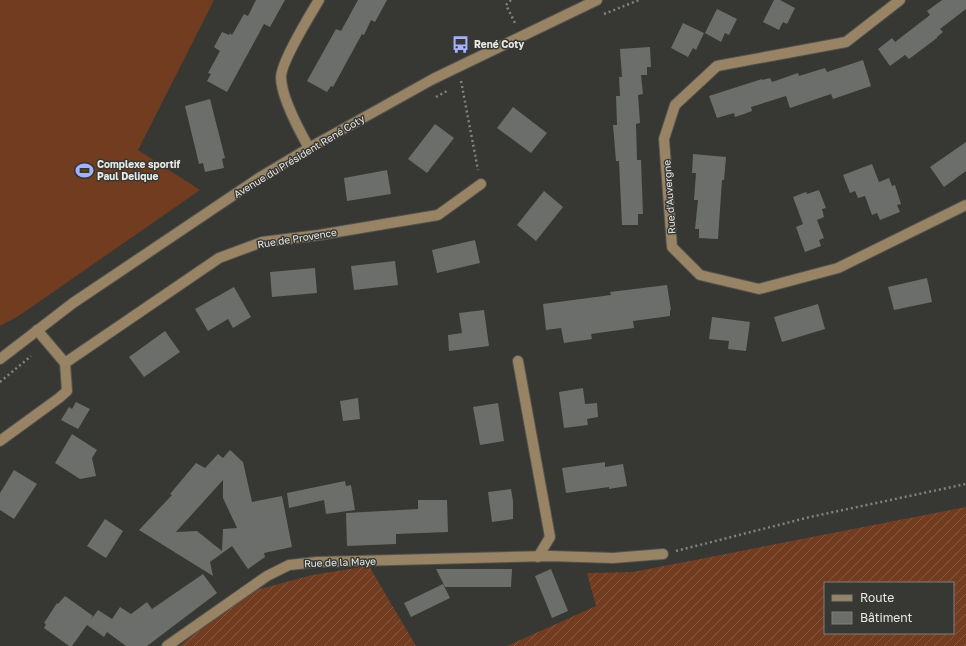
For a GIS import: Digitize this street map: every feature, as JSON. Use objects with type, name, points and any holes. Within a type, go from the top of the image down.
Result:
[{"type":"street","points":[[309,148],[300,133],[284,94],[281,76],[287,59],[319,0]]},
{"type":"street","name":"Avenue du Président René Coty","points":[[0,359],[73,303],[240,191],[309,148],[426,82],[597,0]]},
{"type":"street","name":"Rue d'Auvergne","points":[[900,0],[846,42],[717,66],[675,105],[664,139],[672,247],[700,275],[759,289],[838,268],[966,205]]},
{"type":"street","name":"Rue de Provence","points":[[65,363],[219,258],[262,242],[319,235],[438,214],[481,184]]},
{"type":"street","points":[[0,442],[67,391],[65,363],[37,330]]},
{"type":"street","points":[[0,353],[10,351]]},
{"type":"street","points":[[518,361],[550,537],[538,557]]},
{"type":"street","name":"Rue de la Maye","points":[[167,646],[267,576],[289,565],[317,562],[538,557],[613,558],[663,554]]},
{"type":"path","points":[[511,0],[506,5],[522,35]]},
{"type":"path","points":[[603,14],[639,0]]},
{"type":"path","points":[[458,66],[481,184]]},
{"type":"path","points":[[455,87],[469,80]]},
{"type":"path","points":[[434,97],[448,90]]},
{"type":"path","points":[[0,382],[48,342]]},
{"type":"path","points":[[663,554],[810,517],[966,484]]},
{"type":"shaded area","name":"Complexe sportif Paul Delique","points":[[0,0],[214,0],[138,150],[200,190],[20,315],[0,326]]},
{"type":"shaded area","points":[[966,507],[966,646],[507,646],[596,606],[587,573],[633,572]]},
{"type":"shaded area","points":[[369,566],[416,646],[180,646],[253,591],[312,575]]},
{"type":"building","points":[[256,0],[285,0],[270,27],[264,24],[227,92],[207,81],[211,74],[208,73],[220,51],[214,47],[222,32],[229,35],[230,33],[232,35],[244,14],[248,16]]},
{"type":"building","points":[[358,0],[387,0],[375,22],[371,20],[364,35],[362,34],[333,87],[331,86],[327,92],[307,81],[336,29],[341,31]]},
{"type":"building","points":[[774,0],[780,0],[795,8],[787,24],[783,22],[779,30],[763,22]]},
{"type":"building","points":[[942,0],[966,0],[966,9],[940,29],[943,32],[937,38],[909,59],[905,55],[890,66],[878,49],[892,38],[895,42],[930,15],[927,11]]},
{"type":"building","points":[[717,9],[737,19],[729,35],[725,33],[721,42],[705,33]]},
{"type":"building","points":[[683,23],[704,33],[696,50],[693,48],[688,57],[671,48]]},
{"type":"building","points":[[650,47],[651,67],[647,67],[647,75],[641,75],[643,94],[638,95],[640,123],[636,124],[637,160],[641,160],[643,214],[638,214],[638,225],[622,225],[619,161],[616,161],[613,125],[617,125],[616,96],[620,96],[619,77],[622,77],[620,49]]},
{"type":"building","points":[[863,60],[871,86],[833,99],[831,94],[790,108],[786,96],[751,107],[752,111],[735,117],[734,113],[717,118],[709,96],[762,79],[770,78],[772,82],[798,73],[799,76],[825,68],[827,72]]},
{"type":"building","points":[[210,99],[225,158],[222,159],[224,168],[205,172],[203,163],[199,164],[185,106]]},
{"type":"building","points":[[513,107],[547,133],[531,153],[497,128]]},
{"type":"building","points":[[435,124],[454,138],[427,173],[408,159]]},
{"type":"building","points":[[966,142],[966,171],[944,187],[930,167]]},
{"type":"building","points":[[693,154],[726,157],[724,180],[722,180],[718,239],[699,238],[699,229],[695,229],[698,200],[694,200],[696,173],[692,173]]},
{"type":"building","points":[[872,164],[879,182],[889,178],[892,186],[895,185],[901,204],[897,205],[900,212],[880,220],[877,213],[872,215],[865,196],[858,198],[855,191],[850,193],[843,175]]},
{"type":"building","points":[[387,170],[391,194],[347,201],[344,178]]},
{"type":"building","points":[[819,190],[826,208],[822,209],[824,217],[817,220],[824,238],[819,240],[821,246],[805,252],[796,227],[803,224],[793,197],[806,192],[807,194]]},
{"type":"building","points":[[544,191],[563,207],[536,241],[517,225]]},
{"type":"building","points":[[475,240],[480,263],[437,273],[432,250]]},
{"type":"building","points":[[395,261],[398,285],[354,290],[351,266]]},
{"type":"building","points":[[315,268],[317,293],[272,297],[270,272]]},
{"type":"building","points":[[927,278],[932,302],[894,310],[888,287]]},
{"type":"building","points":[[667,285],[671,310],[670,316],[633,321],[634,328],[591,334],[592,339],[564,343],[561,328],[546,330],[543,304],[611,295],[610,292]]},
{"type":"building","points":[[234,287],[251,317],[233,328],[228,319],[208,331],[195,309]]},
{"type":"building","points":[[818,304],[825,329],[782,342],[774,317]]},
{"type":"building","points":[[484,310],[489,346],[449,351],[448,335],[462,333],[459,313]]},
{"type":"building","points":[[712,317],[750,322],[746,351],[728,349],[729,341],[709,339]]},
{"type":"building","points":[[165,331],[180,352],[144,377],[129,357]]},
{"type":"building","points":[[583,388],[585,404],[597,403],[598,417],[587,419],[588,425],[564,428],[559,392]]},
{"type":"building","points":[[358,398],[360,419],[343,421],[340,401]]},
{"type":"building","points":[[76,402],[90,409],[78,429],[61,420],[69,407],[72,409]]},
{"type":"building","points":[[498,403],[504,441],[480,445],[473,407]]},
{"type":"building","points":[[72,434],[97,450],[92,458],[96,476],[80,479],[55,463]]},
{"type":"building","points":[[230,450],[243,462],[252,502],[282,496],[292,547],[264,553],[265,557],[248,569],[232,546],[210,562],[213,576],[139,530],[172,495],[170,494],[196,463],[205,468],[218,454],[223,458]],"holes":[[[223,480],[223,498],[237,528],[223,529],[222,551],[197,531],[176,532]]]},
{"type":"building","points":[[605,462],[605,467],[623,464],[627,486],[566,493],[562,468]]},
{"type":"building","points":[[14,470],[37,484],[14,519],[0,510],[0,493]]},
{"type":"building","points":[[345,481],[346,486],[351,485],[355,510],[326,514],[324,500],[289,508],[287,493]]},
{"type":"building","points":[[511,489],[513,519],[492,522],[488,492]]},
{"type":"building","points":[[418,500],[447,500],[448,532],[396,534],[396,544],[347,546],[346,513],[418,509]]},
{"type":"building","points":[[105,519],[123,531],[106,558],[87,546]]},
{"type":"building","points":[[436,569],[512,569],[511,587],[445,587]]},
{"type":"building","points":[[551,569],[568,611],[552,618],[535,576]]},
{"type":"building","points":[[203,574],[217,593],[147,646],[126,646],[107,632],[104,637],[87,625],[72,646],[69,646],[44,628],[46,624],[44,623],[57,603],[58,604],[65,596],[93,616],[90,621],[98,610],[112,619],[120,607],[131,614],[147,602],[152,609]]},
{"type":"building","points":[[443,584],[450,598],[411,617],[404,603]]},
{"type":"place","name":"René Coty","points":[[461,44]]},
{"type":"place","name":"Complexe sportif Paul Delique","points":[[84,170]]}]
